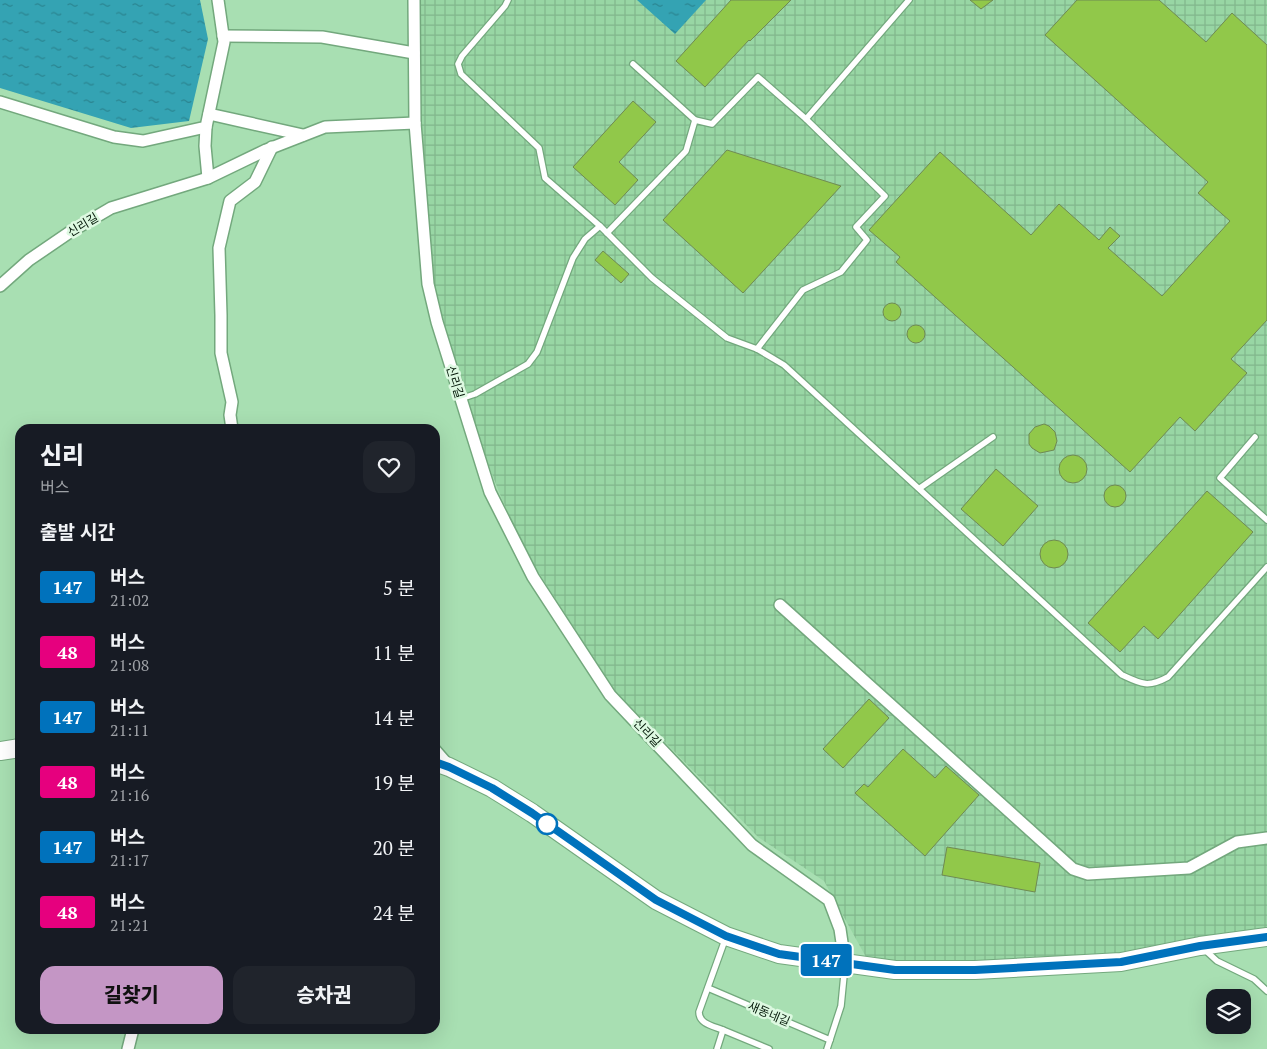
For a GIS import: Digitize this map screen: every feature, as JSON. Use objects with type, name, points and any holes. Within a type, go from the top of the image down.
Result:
[{"type":"main road","points":[[0,751],[15,749]]},
{"type":"main road","points":[[442,764],[492,788],[532,813],[656,900],[726,936],[779,954],[895,970],[975,970],[1121,962],[1200,946],[1267,937]]},
{"type":"street","points":[[414,0],[415,123]]},
{"type":"street","points":[[208,178],[205,146],[206,127],[224,42],[222,1]]},
{"type":"street","points":[[223,36],[322,37],[414,52]]},
{"type":"street","points":[[0,102],[114,138],[143,141],[206,127]]},
{"type":"street","points":[[209,114],[303,135]]},
{"type":"street","name":"신리길","points":[[0,286],[29,260],[70,232],[111,208],[208,178],[272,147],[325,127],[415,123],[428,284],[437,322],[490,492],[533,578],[610,695],[752,845],[829,900],[840,929],[845,963]]},
{"type":"street","points":[[231,424],[230,415],[232,402],[220,353],[222,315],[219,248],[230,201],[255,182],[272,147]]},
{"type":"street","points":[[780,605],[1073,869],[1088,874],[1190,868],[1238,842],[1267,838]]},
{"type":"street","points":[[128,1049],[132,1034]]},
{"type":"lane","points":[[508,0],[462,56],[458,64],[461,74],[539,148],[545,178],[600,226],[652,278],[727,338],[757,349],[784,365],[1122,675],[1142,684],[1156,684],[1168,677],[1267,567]]},
{"type":"lane","points":[[806,119],[909,0]]},
{"type":"lane","points":[[633,64],[695,120],[712,124],[758,77],[806,119],[886,196],[856,227],[868,240],[841,272],[803,290],[757,349]]},
{"type":"lane","points":[[607,233],[686,151],[695,120]]},
{"type":"lane","points":[[460,399],[475,394],[528,364],[536,352],[573,258],[585,239],[600,226]]},
{"type":"lane","points":[[920,488],[993,437]]},
{"type":"lane","points":[[1255,437],[1220,478],[1267,520]]},
{"type":"lane","points":[[726,936],[699,1012],[699,1017],[702,1022],[769,1049]]},
{"type":"lane","points":[[1200,946],[1217,961],[1254,978],[1267,991]]},
{"type":"lane","points":[[827,1049],[841,1006],[845,963]]},
{"type":"lane","name":"새동네길","points":[[708,988],[830,1040]]},
{"type":"lane","points":[[717,1049],[723,1030]]},
{"type":"shaded area","points":[[420,0],[1267,0],[1267,936],[1048,972],[872,968],[824,881],[758,837],[615,691],[526,553],[499,492],[463,399],[429,290],[418,122]]},
{"type":"water","points":[[0,0],[200,0],[208,39],[189,121],[131,128],[0,88]]},
{"type":"water","points":[[637,0],[706,0],[675,34]]},
{"type":"building","points":[[731,0],[791,0],[749,40],[705,87],[676,61]]},
{"type":"building","points":[[970,0],[993,0],[981,9]]},
{"type":"building","points":[[1077,0],[1159,0],[1206,42],[1232,13],[1267,45],[1267,320],[1231,359],[1247,373],[1195,431],[1180,417],[1130,472],[896,262],[900,257],[869,230],[940,152],[1031,235],[1059,204],[1099,240],[1110,227],[1120,236],[1108,248],[1162,296],[1230,221],[1198,193],[1208,182],[1045,35]]},
{"type":"building","points":[[633,101],[656,122],[619,162],[638,180],[615,205],[573,167]]},
{"type":"building","points":[[727,150],[841,186],[743,293],[663,220]]},
{"type":"building","points":[[603,251],[629,274],[621,283],[595,260]]},
{"type":"building","points":[[892,303],[898,306],[901,312],[898,318],[892,321],[886,318],[883,312],[886,306]]},
{"type":"building","points":[[916,325],[924,330],[925,334],[920,342],[916,343],[908,338],[907,334],[912,326]]},
{"type":"building","points":[[1044,424],[1055,432],[1057,441],[1054,450],[1040,453],[1029,444],[1029,434],[1035,427]]},
{"type":"building","points":[[1073,455],[1083,459],[1087,469],[1083,479],[1073,483],[1063,479],[1059,469],[1063,459]]},
{"type":"building","points":[[996,469],[1038,506],[1003,546],[961,509]]},
{"type":"building","points":[[1115,485],[1123,488],[1126,496],[1123,504],[1115,507],[1107,504],[1104,496],[1107,488]]},
{"type":"building","points":[[1207,491],[1253,532],[1158,639],[1144,626],[1120,652],[1088,623]]},
{"type":"building","points":[[1054,540],[1064,544],[1068,554],[1064,564],[1054,568],[1044,564],[1040,554],[1044,544]]},
{"type":"building","points":[[869,699],[889,718],[843,768],[823,749]]},
{"type":"building","points":[[903,749],[935,778],[946,766],[979,795],[925,856],[855,793],[864,784],[868,787]]},
{"type":"building","points":[[947,847],[1040,863],[1035,892],[942,875]]},
{"type":"bus line","name":"147","points":[[440,764],[492,788],[532,813],[656,900],[726,936],[779,954],[895,970],[975,970],[1121,962],[1200,946],[1267,937]]}]
